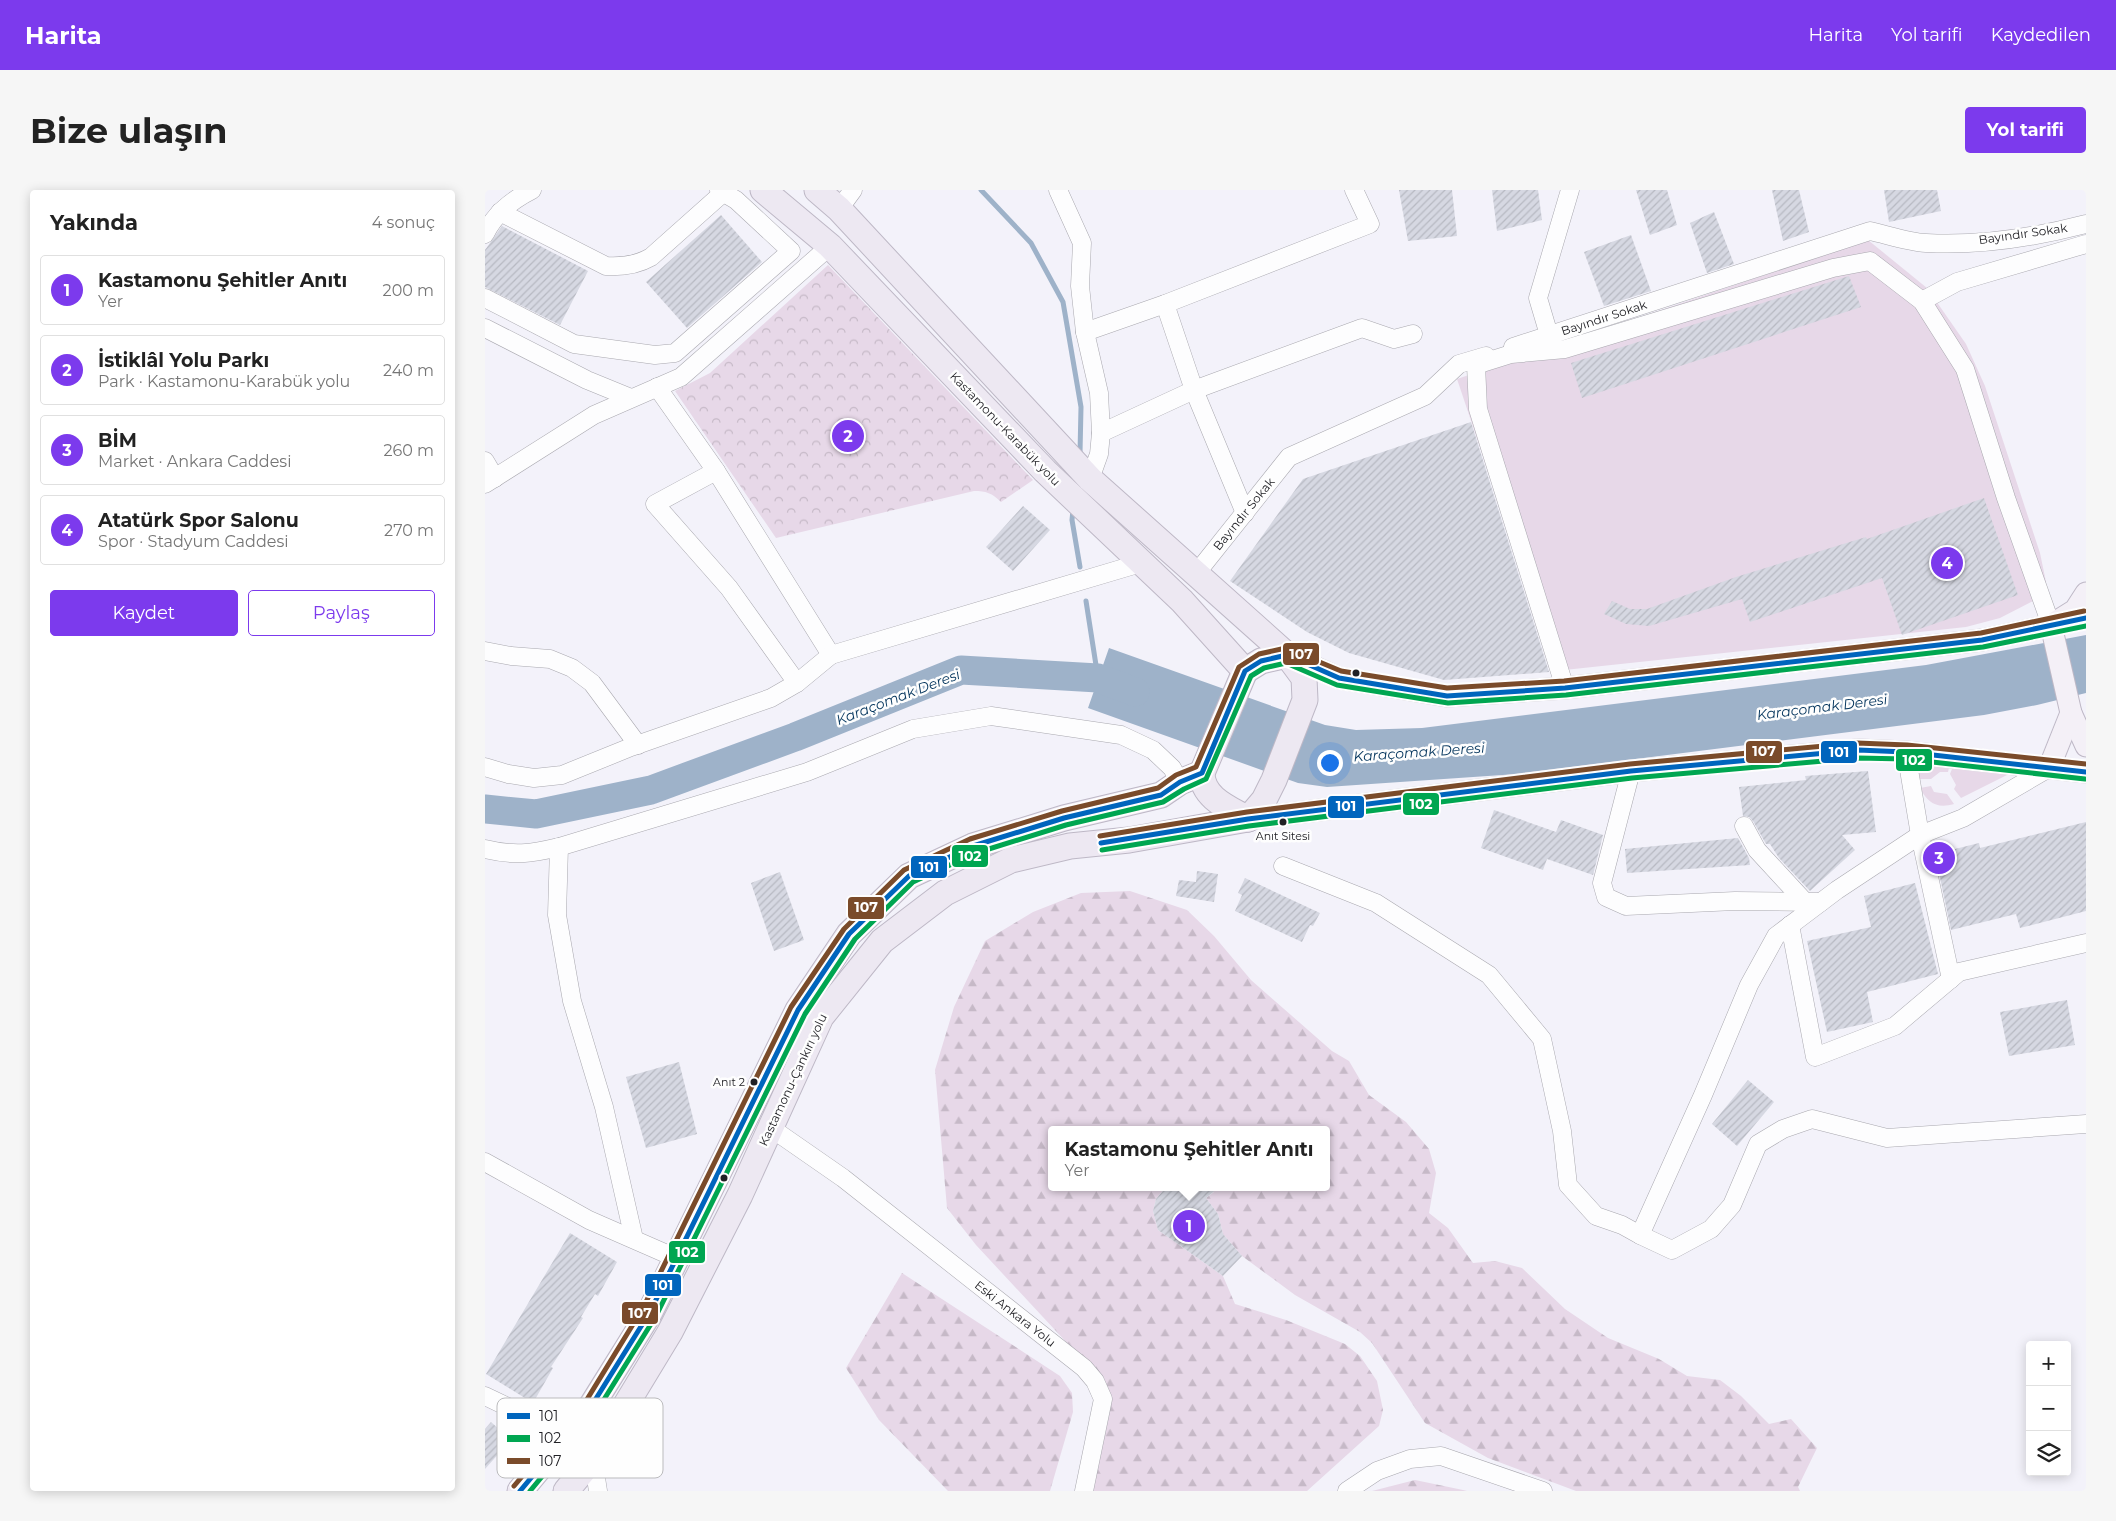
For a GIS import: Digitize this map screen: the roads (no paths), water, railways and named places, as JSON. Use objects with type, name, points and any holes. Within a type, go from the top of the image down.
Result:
[{"type":"highway","name":"Kastamonu-Karabük yolu","points":[[763,190],[829,246],[1045,471],[1182,601],[1245,671]]},
{"type":"highway","points":[[817,190],[846,199],[1090,479],[1195,575],[1287,655],[1304,678],[1305,700],[1274,780],[1264,800],[1249,819],[1213,798],[1202,781],[1191,777],[1245,671],[1261,661],[1287,655]]},
{"type":"highway","name":"Kastamonu-Çankırı yolu","points":[[597,1398],[650,1312],[799,1010],[849,934],[909,876],[973,846],[1064,818],[1161,795],[1191,777]]},
{"type":"highway","name":"Kastamonu-Çankırı yolu","points":[[630,1398],[670,1332],[740,1195],[821,1017],[882,941],[945,893],[1011,860],[1070,846],[1129,840],[1249,819]]},
{"type":"highway","name":"Kastamonu-Çankırı yolu","points":[[520,1491],[531,1478]]},
{"type":"highway","name":"Kastamonu-Çankırı yolu","points":[[566,1491],[577,1478]]},
{"type":"main road","points":[[2051,625],[2075,610],[2086,593]]},
{"type":"main road","points":[[1287,655],[1339,678],[1447,696],[1565,688],[1982,640],[2086,618]]},
{"type":"main road","points":[[2051,625],[2070,707],[2086,746]]},
{"type":"main road","points":[[2049,768],[2070,707]]},
{"type":"main road","points":[[1249,819],[1631,771],[1858,750],[1906,752],[2086,772]]},
{"type":"street","points":[[485,234],[501,212],[513,201],[532,190]]},
{"type":"street","points":[[1058,190],[1082,243],[1080,286],[1085,332],[1099,393],[1101,433],[1099,454],[1090,479]]},
{"type":"street","points":[[1085,332],[1165,304],[1369,224],[1354,190]]},
{"type":"street","points":[[1549,335],[1538,298],[1570,190]]},
{"type":"street","points":[[501,212],[606,266],[616,267],[642,262],[651,257],[721,191],[737,200],[806,266]]},
{"type":"street","name":"Bayındır Sokak","points":[[1195,575],[1289,457],[1425,396],[1459,364],[1870,231],[1925,243],[1999,240],[2060,231],[2086,224]]},
{"type":"street","points":[[1921,301],[1957,282],[2086,244]]},
{"type":"street","points":[[485,462],[488,481],[594,415],[681,377],[829,246]]},
{"type":"street","points":[[485,298],[574,344],[668,355],[675,353],[791,251]]},
{"type":"street","points":[[1565,688],[1478,409],[1476,365],[1511,354],[1565,349],[1833,268],[1870,261],[1921,301],[1965,369],[2006,498],[2051,625]]},
{"type":"street","points":[[1165,304],[1194,390],[1245,513]]},
{"type":"street","points":[[485,328],[587,380],[631,398]]},
{"type":"street","points":[[1101,433],[1194,390],[1362,328],[1394,339],[1413,334]]},
{"type":"street","points":[[657,387],[716,471],[831,655]]},
{"type":"street","points":[[716,471],[655,504],[729,588],[797,683]]},
{"type":"street","points":[[485,768],[534,778],[562,775],[638,745],[771,698],[797,683],[831,655],[1141,563]]},
{"type":"street","points":[[485,651],[511,656],[550,659],[572,668],[592,683],[638,745]]},
{"type":"street","points":[[485,849],[507,854],[532,854],[559,847],[807,772],[913,729],[991,716],[1121,735],[1153,750],[1171,768],[1191,777]]},
{"type":"street","points":[[1906,752],[1920,835],[1951,979]]},
{"type":"street","points":[[1640,1236],[1703,1095],[1749,985],[1776,936],[1791,925],[1813,902],[1920,835],[1963,818],[2049,768]]},
{"type":"street","points":[[1631,771],[1602,883],[1606,897],[1627,906],[1735,901],[1813,902]]},
{"type":"street","points":[[1744,826],[1757,850],[1813,902]]},
{"type":"street","points":[[559,847],[557,915],[572,1001],[604,1107],[634,1239]]},
{"type":"street","points":[[1283,866],[1376,903],[1489,975],[1542,1039],[1562,1131],[1568,1185],[1596,1216],[1622,1225],[1640,1236],[1672,1250],[1711,1229],[1732,1205],[1758,1144],[1783,1129],[1812,1118],[1887,1138],[2086,1124]]},
{"type":"street","points":[[1791,925],[1815,1057],[1895,1026],[1959,972],[2086,943]]},
{"type":"street","name":"Eski Ankara Yolu","points":[[771,1128],[843,1178],[1084,1368],[1095,1381],[1103,1399],[1084,1491]]},
{"type":"street","points":[[485,1162],[589,1220],[676,1258]]},
{"type":"street","points":[[485,1396],[497,1402]]},
{"type":"street","points":[[1347,1491],[1377,1471],[1410,1459],[1441,1456],[1543,1491]]},
{"type":"street","points":[[596,1478],[598,1491]]},
{"type":"water","points":[[2086,635],[2086,693],[2037,705],[1984,715],[1517,774],[1327,787],[1298,783],[1088,708],[1109,648],[1325,725],[1356,730],[1422,728],[1926,665]]},
{"type":"waterway","points":[[981,190],[1031,243],[1063,302],[1081,407],[1080,453]]},
{"type":"waterway","points":[[1073,510],[1072,520],[1080,567]]},
{"type":"waterway","points":[[1086,601],[1098,678]]},
{"type":"waterway","name":"Karaçomak Deresi","points":[[485,809],[536,814],[651,790],[795,737],[961,670],[1098,678],[1135,692]]},
{"type":"place","name":"İstiklâl Yolu Parkı","points":[[848,436]]},
{"type":"place","name":"Atatürk Spor Salonu","points":[[1947,563]]},
{"type":"place","name":"Anıt Sitesi","points":[[1283,822]]},
{"type":"place","name":"BİM","points":[[1939,858]]},
{"type":"place","name":"Anıt 2","points":[[754,1082]]},
{"type":"place","name":"Kastamonu Şehitler Anıtı","points":[[1189,1226]]}]
